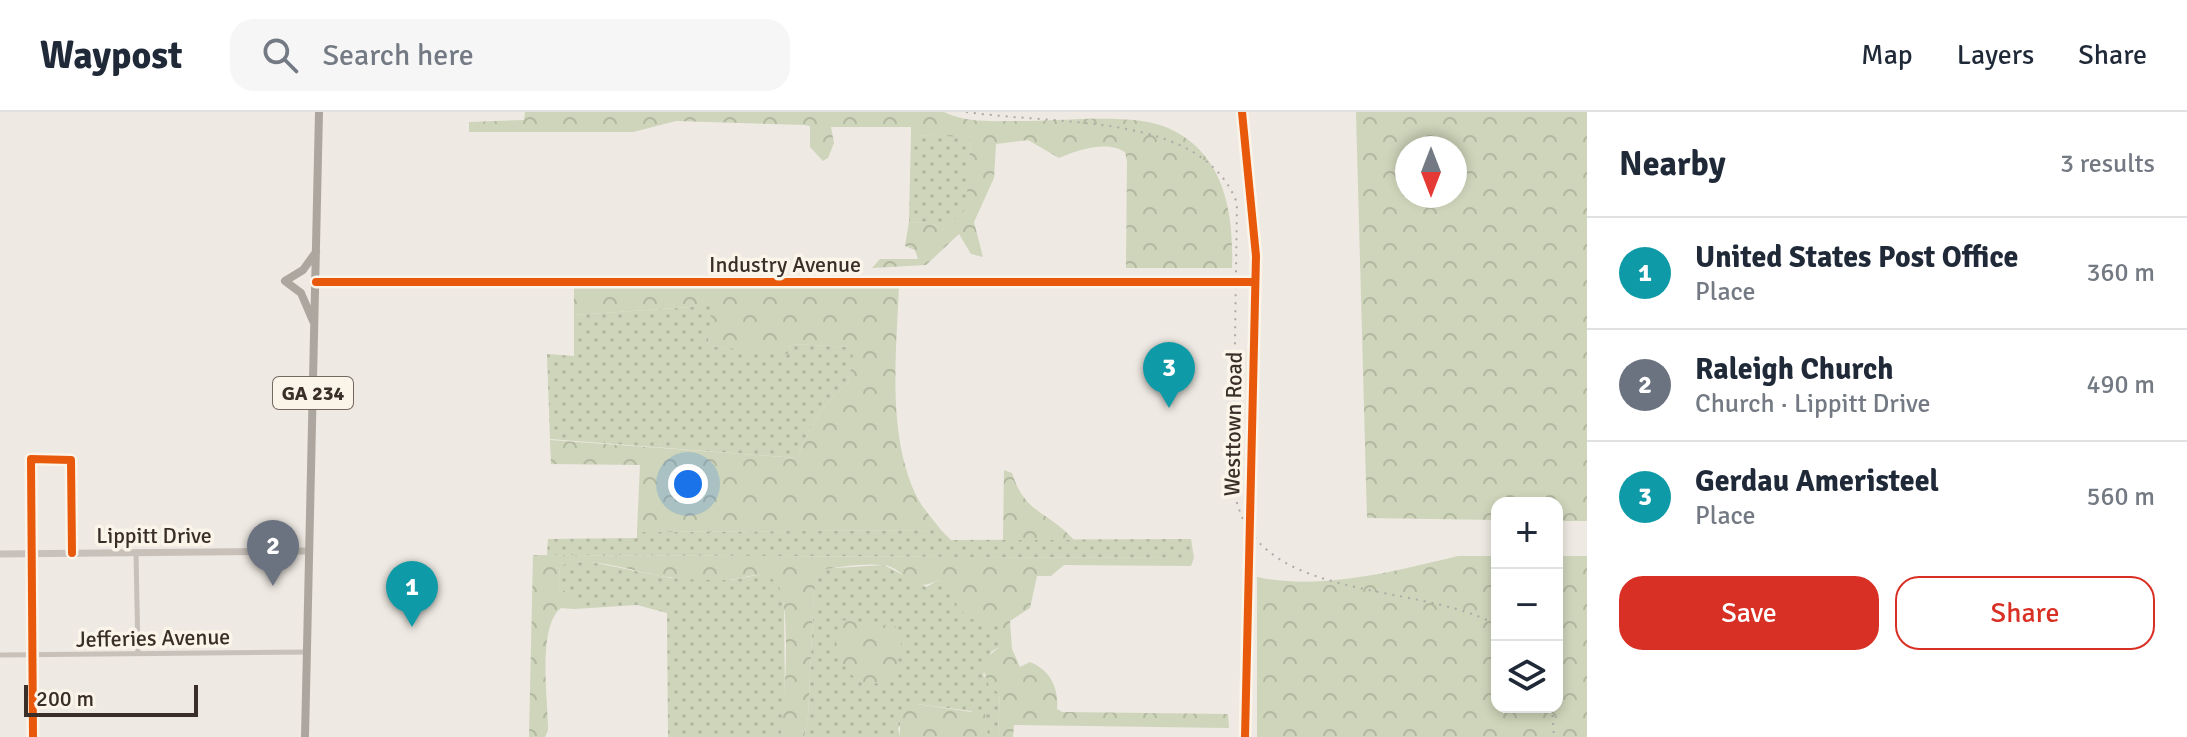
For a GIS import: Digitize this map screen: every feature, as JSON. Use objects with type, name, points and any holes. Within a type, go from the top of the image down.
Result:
[{"type":"main road","name":"GA 234","points":[[305,737],[319,112]]},
{"type":"main road","points":[[315,325],[301,293],[285,281],[303,270],[317,250]]},
{"type":"street","name":"Westtown Road","points":[[1242,112],[1255,236],[1245,737]]},
{"type":"street","name":"Industry Avenue","points":[[316,282],[1254,282]]},
{"type":"street","points":[[33,737],[31,459],[71,460],[72,553]]},
{"type":"street","name":"Lippitt Drive","points":[[0,554],[309,551]]},
{"type":"street","points":[[136,553],[138,654]]},
{"type":"street","name":"Jefferies Avenue","points":[[0,655],[307,652]]},
{"type":"green space","points":[[525,112],[944,112],[979,121],[1115,119],[1153,123],[1187,139],[1214,169],[1228,207],[1232,268],[1126,268],[1127,161],[1125,152],[1118,148],[1092,148],[1059,158],[1028,140],[996,144],[994,178],[974,222],[983,257],[971,254],[959,234],[926,265],[872,268],[880,259],[918,259],[915,250],[905,246],[909,222],[931,223],[943,230],[966,209],[971,137],[911,135],[911,127],[831,127],[834,143],[828,158],[823,161],[810,147],[810,126],[804,125],[676,121],[633,132],[469,132],[469,122],[524,120]]},
{"type":"green space","points":[[1356,112],[1587,112],[1587,521],[1563,521],[1563,497],[1491,497],[1491,520],[1367,518]]},
{"type":"green space","points":[[911,135],[971,136],[967,209],[943,230],[931,223],[909,222]]},
{"type":"green space","points":[[574,282],[899,282],[896,390],[900,444],[916,495],[941,530],[637,532],[640,465],[551,464],[550,440],[798,458],[818,416],[849,382],[854,347],[790,344],[788,354],[708,346],[712,301],[691,307],[574,315]]},
{"type":"green space","points":[[713,300],[708,346],[788,353],[790,344],[855,347],[849,382],[818,416],[798,458],[550,439],[547,354],[574,356],[574,315],[691,307]]},
{"type":"green space","points":[[1004,470],[1012,473],[1030,505],[1074,540],[1003,540]]},
{"type":"green space","points":[[941,530],[951,540],[1191,539],[1194,558],[547,555],[548,539],[637,538],[637,532]]},
{"type":"green space","points":[[533,555],[1194,558],[1191,566],[1064,565],[1051,576],[1037,576],[1030,608],[1010,621],[1012,649],[1020,667],[1030,662],[1048,675],[1055,687],[1057,709],[1062,712],[1228,714],[1229,728],[1014,725],[1013,737],[998,737],[1000,694],[989,686],[981,663],[999,647],[999,625],[967,618],[939,580],[920,585],[891,567],[868,565],[820,570],[814,592],[808,717],[804,737],[781,737],[786,658],[785,613],[782,596],[773,579],[755,575],[728,580],[682,579],[582,562],[560,567],[558,589],[577,594],[574,609],[561,608],[549,631],[546,647],[548,730],[545,737],[529,737]]},
{"type":"green space","points":[[1458,556],[1491,556],[1491,713],[1563,713],[1563,556],[1587,556],[1587,737],[1257,737],[1257,577],[1307,582],[1384,573]]},
{"type":"green space","points":[[567,562],[591,562],[670,578],[732,580],[762,574],[773,578],[782,589],[784,608],[785,708],[781,737],[668,737],[667,613],[637,605],[574,609],[576,594],[558,589],[560,567]]},
{"type":"green space","points":[[884,565],[926,587],[939,580],[969,614],[976,619],[999,624],[999,647],[991,652],[983,675],[1000,694],[998,737],[988,737],[986,727],[971,711],[917,704],[898,728],[900,737],[804,737],[808,717],[814,592],[820,569]]},
{"type":"green space","points":[[840,620],[895,626],[902,640],[894,676],[867,684],[851,674],[835,648]]},
{"type":"green space","points":[[917,704],[985,714],[988,737],[900,737],[900,713],[905,706]]},
{"type":"railway","points":[[966,112],[1125,129],[1161,138],[1194,152],[1219,174],[1237,203],[1233,476],[1243,518],[1265,548],[1296,568],[1335,582],[1461,610],[1491,622]]},
{"type":"railway","points":[[1552,713],[1554,737]]},
{"type":"cycle path","points":[[1242,112],[1256,256],[1245,737]]},
{"type":"cycle path","points":[[316,282],[1254,282]]},
{"type":"cycle path","points":[[33,737],[31,459],[71,460],[72,553]]},
{"type":"place","name":"Gerdau Ameristeel","points":[[1169,408]]},
{"type":"place","name":"Raleigh Church","points":[[273,586]]},
{"type":"place","name":"United States Post Office","points":[[412,627]]}]
